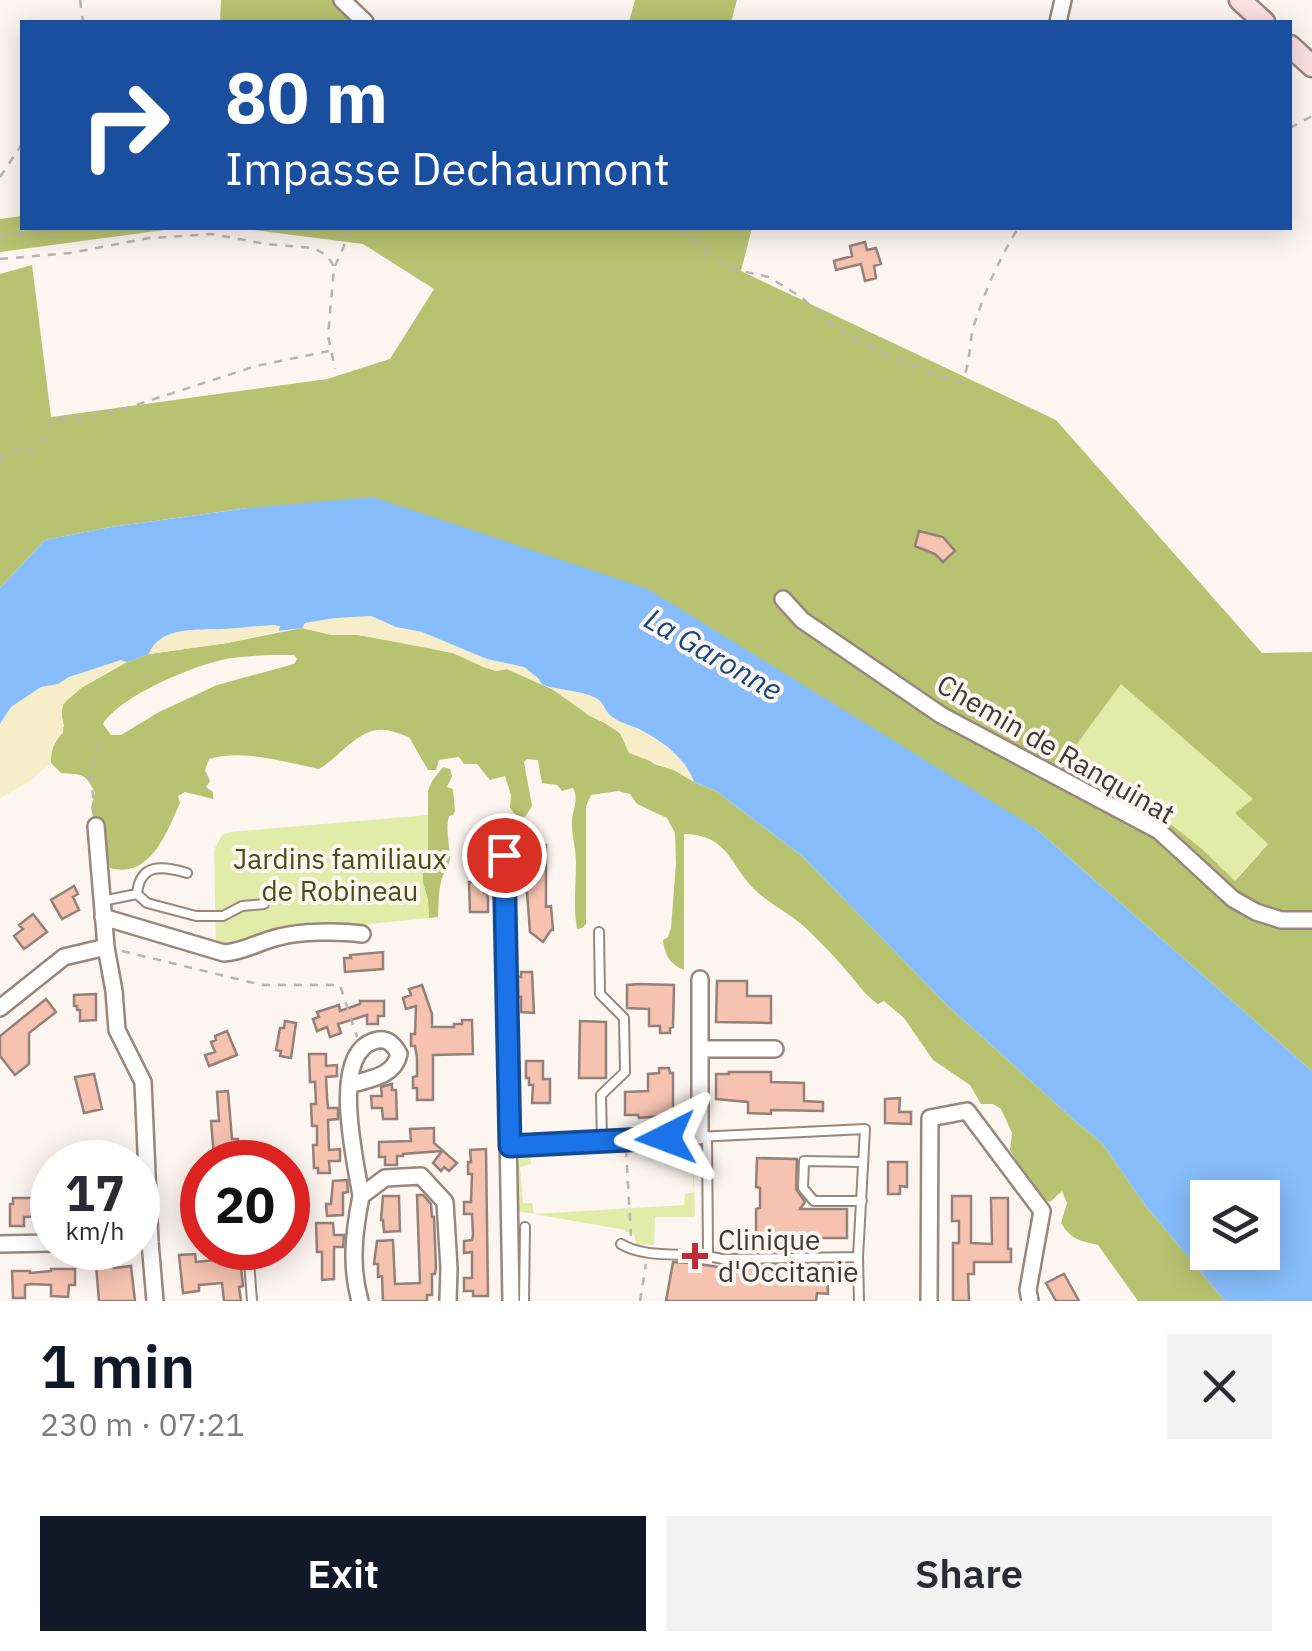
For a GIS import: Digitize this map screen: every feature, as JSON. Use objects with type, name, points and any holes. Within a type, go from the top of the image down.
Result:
[{"type":"main road","points":[[1240,0],[1262,20]]},
{"type":"main road","points":[[1292,48],[1312,66]]},
{"type":"street","points":[[342,0],[364,20]]},
{"type":"street","name":"Chemin de Ranquinat","points":[[783,599],[802,620],[941,715],[1159,831],[1233,899],[1281,920],[1312,920]]},
{"type":"street","points":[[96,826],[117,1030],[143,1082],[143,1140]]},
{"type":"street","points":[[504,855],[511,1301]]},
{"type":"street","points":[[103,909],[224,953],[280,936],[362,934]]},
{"type":"street","points":[[0,1008],[64,957],[106,947]]},
{"type":"street","points":[[700,979],[704,1136]]},
{"type":"street","points":[[349,1085],[390,1072],[399,1054],[394,1045],[379,1040],[360,1048],[349,1085],[361,1196],[354,1234],[354,1281],[360,1301]]},
{"type":"street","points":[[700,1049],[775,1049]]},
{"type":"street","points":[[929,1301],[930,1118],[967,1111],[1042,1211],[1028,1290],[1030,1301]]},
{"type":"street","points":[[361,1196],[385,1178],[421,1176],[446,1202],[448,1301]]},
{"type":"street","points":[[0,1244],[30,1243]]},
{"type":"street","points":[[149,1270],[154,1301]]},
{"type":"lane","points":[[137,894],[138,884],[154,868],[164,866],[187,873]]},
{"type":"lane","points":[[103,909],[137,894]]},
{"type":"lane","points":[[137,894],[147,903],[196,916],[223,916],[242,906],[264,904]]},
{"type":"lane","points":[[599,932],[600,994],[624,1018],[625,1072],[601,1096],[602,1142]]},
{"type":"lane","points":[[510,1146],[865,1129],[858,1301]]},
{"type":"lane","points":[[704,1136],[708,1255]]},
{"type":"lane","points":[[862,1201],[814,1200],[803,1188],[804,1161],[863,1162]]},
{"type":"lane","points":[[524,1301],[525,1228]]},
{"type":"lane","points":[[621,1244],[634,1252],[722,1259],[858,1257]]},
{"type":"lane","points":[[250,1270],[252,1301]]},
{"type":"path","points":[[0,177],[20,147]]},
{"type":"path","points":[[0,237],[51,230]]},
{"type":"path","points":[[335,369],[328,325],[334,267],[344,246],[346,230]]},
{"type":"path","points":[[682,230],[709,254],[738,270],[769,277],[800,296],[836,328],[890,357],[960,384],[965,376],[973,326],[994,270],[1017,230]]},
{"type":"path","points":[[0,258],[70,253],[149,238],[212,234],[312,248],[328,256],[334,267]]},
{"type":"path","points":[[0,461],[5,453],[17,449],[34,450],[44,440],[50,422],[58,419],[76,420],[110,413],[256,366],[331,350]]},
{"type":"path","points":[[96,826],[90,770],[104,737]]},
{"type":"path","points":[[106,947],[262,984],[340,985],[360,1048]]},
{"type":"path","points":[[626,1148],[632,1238],[637,1248],[648,1246],[640,1301]]},
{"type":"green space","points":[[221,0],[344,0],[368,20],[220,20]]},
{"type":"green space","points":[[635,0],[737,0],[732,20],[630,20]]},
{"type":"green space","points":[[20,216],[20,230],[164,230],[0,252],[0,219]]},
{"type":"green space","points":[[254,230],[751,230],[741,271],[1056,420],[1262,653],[1312,652],[1312,1071],[1035,828],[248,508],[45,540],[0,588],[0,274],[32,265],[51,417],[327,379],[390,359],[434,289],[363,244]],"holes":[[[1121,684],[1253,799],[1235,813],[1268,844],[1235,881],[1168,822],[1066,759]]]},
{"type":"green space","points":[[302,628],[453,653],[496,671],[507,669],[558,692],[620,733],[654,764],[716,791],[802,856],[947,1005],[1102,1143],[1145,1205],[1190,1259],[1190,1270],[1199,1270],[1225,1301],[1138,1301],[1098,1245],[1077,1239],[1065,1229],[1061,1223],[1067,1203],[1062,1191],[1050,1202],[1035,1191],[1010,1150],[1012,1133],[1001,1109],[981,1104],[970,1085],[933,1060],[904,1018],[884,1001],[878,1004],[870,998],[809,931],[753,888],[719,845],[710,839],[684,834],[684,970],[675,965],[663,940],[671,928],[675,833],[667,818],[637,804],[630,794],[618,791],[591,795],[586,806],[586,924],[577,929],[573,788],[562,791],[557,785],[542,783],[538,760],[527,759],[524,762],[532,806],[525,817],[518,818],[510,808],[505,776],[490,780],[477,764],[464,764],[459,757],[439,760],[436,770],[428,770],[409,737],[387,730],[366,733],[319,769],[251,756],[209,759],[205,770],[210,781],[206,787],[213,792],[213,799],[185,792],[178,796],[180,803],[155,851],[136,867],[110,868],[93,818],[92,786],[82,776],[61,773],[51,763],[51,751],[64,726],[63,704],[81,688],[149,654]],"holes":[[[294,655],[294,664],[217,685],[121,735],[111,735],[103,724],[126,702],[200,666],[248,656]]]},
{"type":"green space","points":[[1121,683],[1254,799],[1236,812],[1268,844],[1234,881],[1168,822],[1066,759]]},
{"type":"green space","points":[[443,767],[450,769],[452,776],[447,787],[453,789],[455,811],[448,822],[450,859],[440,886],[438,917],[429,918],[423,882],[428,858],[428,791]]},
{"type":"green space","name":"Jardins familiaux de Robineau","points":[[428,815],[428,858],[423,882],[429,918],[216,945],[214,850],[222,835]]},
{"type":"green space","points":[[679,1143],[693,1153],[695,1217],[655,1217],[654,1245],[637,1244],[633,1233],[625,1230],[534,1214],[684,1205],[685,1194],[694,1192],[691,1156],[681,1155],[680,1146],[638,1149],[643,1145]]},
{"type":"green space","points":[[530,1152],[531,1164],[520,1167],[523,1203],[532,1203],[534,1214],[517,1211],[516,1164]]},
{"type":"sand","points":[[371,616],[487,659],[524,667],[543,685],[507,669],[483,667],[453,653],[302,628],[304,623]]},
{"type":"sand","points":[[281,626],[279,631],[149,654],[154,645],[170,634]]},
{"type":"sand","points":[[121,659],[127,662],[90,682],[65,702],[63,733],[54,746],[51,763],[0,798],[0,724],[11,707],[41,687]]},
{"type":"sand","points":[[549,687],[595,697],[611,717],[676,753],[689,768],[694,782],[629,753],[620,733]]},
{"type":"water","name":"La Garonne","points":[[373,497],[648,589],[1035,828],[1312,1071],[1312,1301],[1225,1301],[1199,1270],[1280,1270],[1280,1180],[1190,1180],[1190,1259],[1145,1205],[1102,1143],[947,1005],[802,856],[716,791],[694,782],[672,751],[614,718],[596,698],[543,685],[524,667],[487,659],[371,616],[335,618],[279,631],[280,626],[273,625],[170,634],[161,638],[149,654],[41,687],[11,707],[0,724],[0,588],[45,540],[248,508]]},
{"type":"building","points":[[865,242],[867,250],[876,248],[881,264],[874,266],[876,278],[865,281],[861,264],[836,270],[834,261],[852,256],[850,246]]},
{"type":"building","points":[[919,531],[943,537],[955,551],[943,562],[915,546]]},
{"type":"building","points":[[523,845],[546,845],[546,907],[551,906],[553,930],[543,942],[530,932],[527,892],[523,892]]},
{"type":"building","points":[[469,882],[484,882],[488,912],[470,912]]},
{"type":"building","points":[[74,886],[78,894],[73,897],[79,910],[62,919],[51,900]]},
{"type":"building","points":[[33,914],[47,932],[24,949],[14,936],[23,929],[19,925]]},
{"type":"building","points":[[383,952],[383,969],[345,972],[344,958]]},
{"type":"building","points":[[521,972],[532,972],[534,1013],[521,1012],[516,977],[521,977]]},
{"type":"building","points":[[717,981],[747,981],[747,996],[771,996],[771,1023],[716,1022]]},
{"type":"building","points":[[422,985],[432,1014],[432,1027],[454,1027],[462,1024],[462,1020],[472,1020],[473,1054],[433,1055],[433,1100],[417,1100],[417,1088],[413,1088],[417,1058],[411,1034],[415,1034],[416,1006],[406,1009],[403,998],[411,995],[409,989]]},
{"type":"building","points":[[627,985],[674,985],[670,1033],[660,1033],[660,1026],[649,1026],[649,1009],[627,1008]]},
{"type":"building","points":[[96,994],[96,1020],[80,1021],[74,995]]},
{"type":"building","points":[[46,999],[56,1012],[29,1033],[29,1064],[15,1075],[0,1056],[0,1036]]},
{"type":"building","points":[[360,1001],[384,1001],[384,1016],[378,1016],[378,1024],[367,1024],[367,1015],[338,1024],[341,1033],[330,1037],[327,1027],[317,1031],[313,1019],[319,1017],[317,1012],[339,1005],[340,1011]]},
{"type":"building","points":[[285,1021],[296,1023],[291,1058],[280,1056],[281,1051],[276,1050]]},
{"type":"building","points":[[580,1021],[606,1022],[606,1078],[579,1078]]},
{"type":"building","points":[[227,1031],[237,1055],[209,1066],[205,1055],[215,1052],[211,1042]]},
{"type":"building","points":[[309,1054],[326,1054],[326,1066],[337,1065],[337,1076],[326,1077],[328,1108],[338,1108],[338,1119],[328,1120],[329,1150],[340,1149],[340,1161],[329,1161],[330,1173],[318,1173],[318,1168],[314,1168],[317,1126],[312,1126],[311,1104],[316,1104]]},
{"type":"building","points":[[526,1061],[543,1061],[543,1079],[550,1079],[550,1103],[532,1103],[533,1085],[526,1078]]},
{"type":"building","points":[[659,1068],[669,1068],[673,1073],[673,1115],[625,1115],[625,1092],[648,1091],[648,1074],[659,1073]]},
{"type":"building","points":[[771,1072],[771,1082],[804,1083],[804,1101],[823,1102],[823,1111],[748,1113],[748,1102],[716,1099],[716,1074]]},
{"type":"building","points":[[94,1074],[102,1109],[84,1113],[75,1077]]},
{"type":"building","points":[[392,1084],[392,1090],[396,1090],[397,1119],[383,1119],[382,1108],[372,1108],[371,1096],[382,1096],[381,1087]]},
{"type":"building","points":[[228,1091],[232,1139],[238,1140],[213,1140],[211,1121],[219,1121],[217,1092]]},
{"type":"building","points":[[900,1098],[899,1112],[911,1112],[911,1124],[885,1123],[885,1099]]},
{"type":"building","points":[[434,1128],[434,1143],[457,1163],[449,1171],[444,1167],[441,1171],[433,1163],[442,1151],[403,1154],[397,1156],[397,1165],[385,1165],[385,1157],[379,1157],[379,1142],[411,1141],[410,1129]]},
{"type":"building","points":[[486,1149],[488,1296],[473,1296],[473,1291],[464,1291],[464,1278],[472,1278],[472,1252],[464,1253],[464,1241],[472,1240],[473,1235],[472,1214],[464,1214],[464,1202],[471,1202],[470,1150]]},
{"type":"building","points":[[757,1158],[797,1159],[796,1189],[805,1202],[800,1209],[847,1209],[847,1238],[756,1238],[756,1209],[760,1208]]},
{"type":"building","points":[[888,1162],[907,1162],[907,1187],[900,1186],[900,1194],[888,1194]]},
{"type":"building","points":[[347,1180],[343,1215],[327,1216],[326,1204],[331,1204],[333,1181]]},
{"type":"building","points":[[417,1195],[423,1195],[431,1204],[434,1217],[436,1268],[432,1274],[432,1295],[427,1295],[427,1301],[383,1301],[382,1276],[378,1277],[378,1264],[374,1264],[377,1241],[393,1240],[395,1284],[420,1283]]},
{"type":"building","points":[[383,1196],[399,1196],[400,1231],[384,1232]]},
{"type":"building","points":[[952,1196],[971,1196],[971,1243],[992,1244],[991,1198],[1008,1198],[1011,1262],[974,1262],[974,1274],[968,1274],[969,1301],[953,1301],[953,1243],[959,1243],[959,1221],[952,1221]]},
{"type":"building","points":[[13,1198],[30,1198],[30,1217],[24,1217],[24,1226],[10,1226]]},
{"type":"building","points":[[316,1223],[333,1223],[334,1235],[344,1235],[343,1247],[334,1247],[334,1279],[322,1280]]},
{"type":"building","points":[[673,1262],[732,1269],[827,1265],[828,1294],[817,1293],[816,1301],[666,1301]]},
{"type":"building","points":[[75,1270],[75,1285],[69,1285],[68,1297],[51,1296],[51,1285],[31,1284],[25,1285],[25,1298],[13,1298],[12,1271]]},
{"type":"building","points":[[96,1270],[131,1270],[135,1301],[99,1301]]},
{"type":"building","points":[[181,1270],[241,1270],[241,1301],[224,1301],[222,1283],[199,1285],[199,1291],[183,1293]]},
{"type":"building","points":[[1064,1274],[1079,1301],[1056,1301],[1046,1283]]},
{"type":"place","name":"Clinique d'Occitanie","points":[[695,1256]]},
{"type":"route","points":[[504,855],[510,1146],[666,1138]]}]
